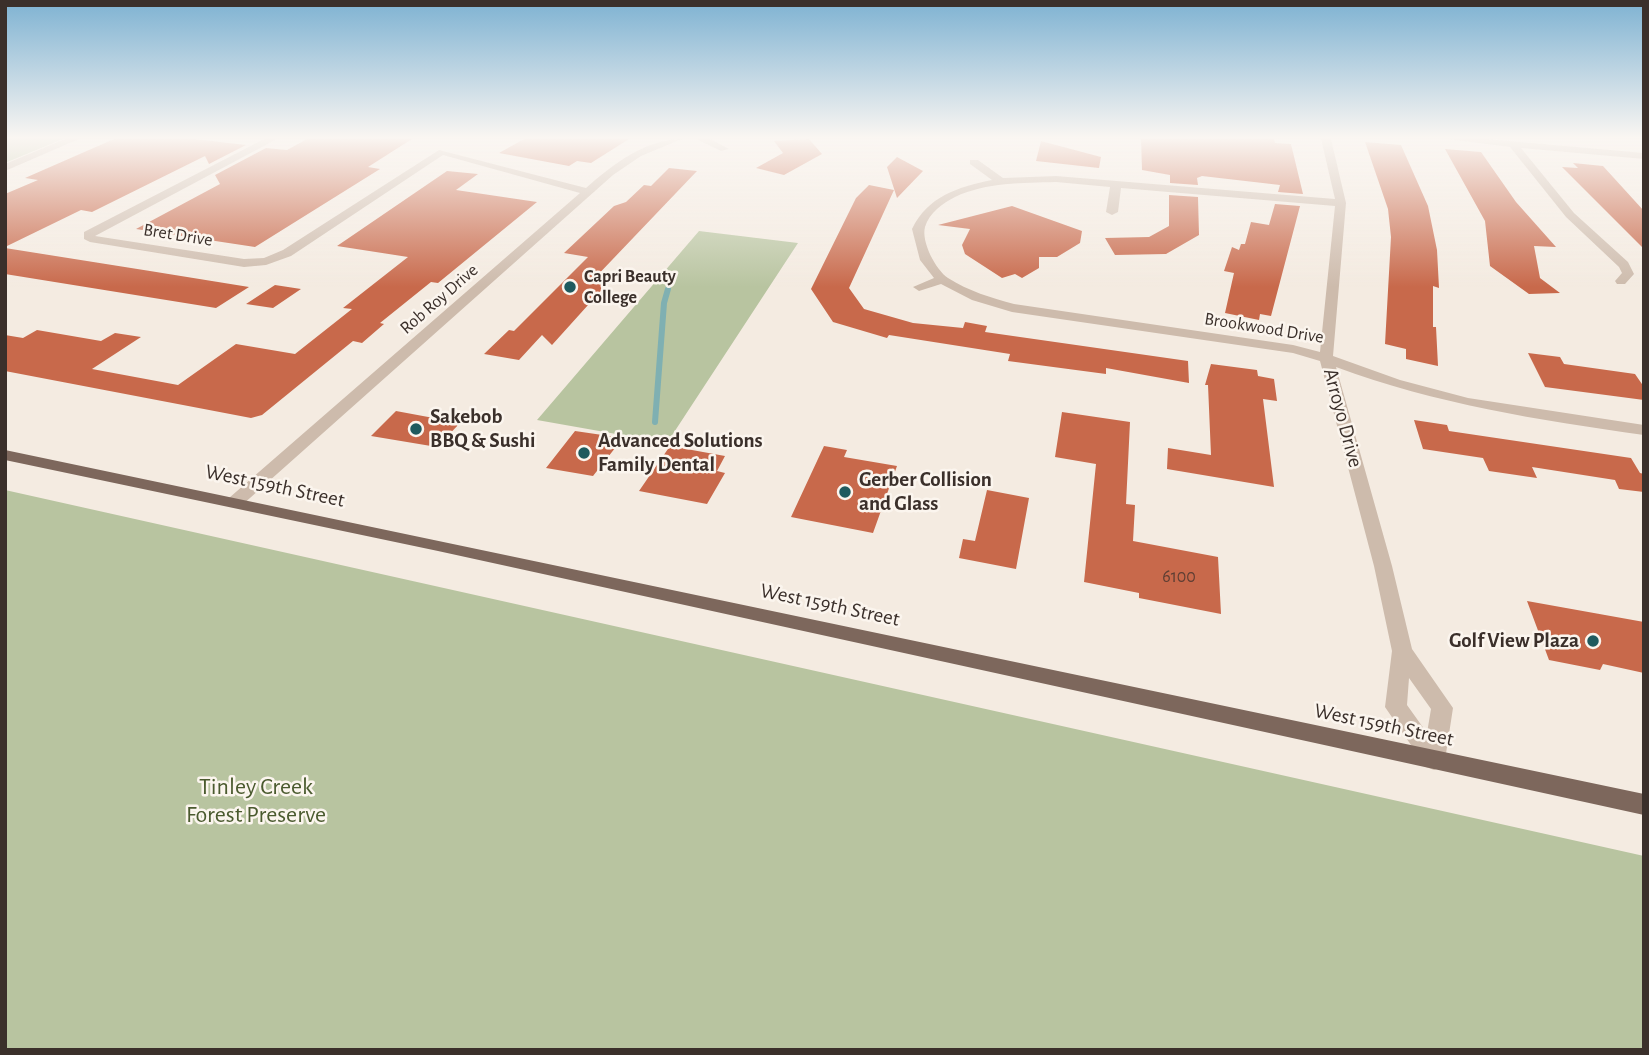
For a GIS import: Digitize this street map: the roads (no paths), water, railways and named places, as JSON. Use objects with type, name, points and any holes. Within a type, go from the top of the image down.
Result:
[{"type":"main road","name":"West 159th Street","points":[[5,455],[235,502],[1644,806]]},
{"type":"street","name":"Bret Drive","points":[[177,188],[89,234],[90,239],[244,262],[266,261],[287,253],[386,188]]},
{"type":"street","name":"Bret Drive","points":[[578,188],[588,191]]},
{"type":"street","name":"Rob Roy Drive","points":[[235,502],[592,188]]},
{"type":"street","points":[[919,288],[942,280],[926,260],[920,242],[920,223],[926,213],[947,197],[977,188]]},
{"type":"street","points":[[1112,212],[1116,188]]},
{"type":"street","points":[[1156,188],[1341,203]]},
{"type":"street","name":"Arroyo Drive","points":[[1338,188],[1341,203],[1326,357],[1383,566],[1402,651],[1396,706],[1434,760]]},
{"type":"street","points":[[1548,188],[1570,215],[1625,265],[1628,274],[1621,281]]},
{"type":"street","name":"Brookwood Drive","points":[[942,280],[977,297],[1012,309],[1293,349],[1326,357],[1371,376],[1461,400],[1644,430]]},
{"type":"street","name":"Arroyo Drive","points":[[1402,651],[1442,708],[1434,760]]},
{"type":"waterway","points":[[655,422],[664,303],[668,289]]},
{"type":"place","name":"Capri Beauty College","points":[[570,287]]},
{"type":"place","name":"Sakebob BBQ & Sushi","points":[[416,429]]},
{"type":"place","name":"Advanced Solutions Family Dental","points":[[584,453]]},
{"type":"place","name":"Gerber Collision and Glass","points":[[845,492]]},
{"type":"place","name":"Golf View Plaza","points":[[1593,641]]},
{"type":"park label","name":"Tinley Creek Forest Preserve","points":[[256,801]]}]
